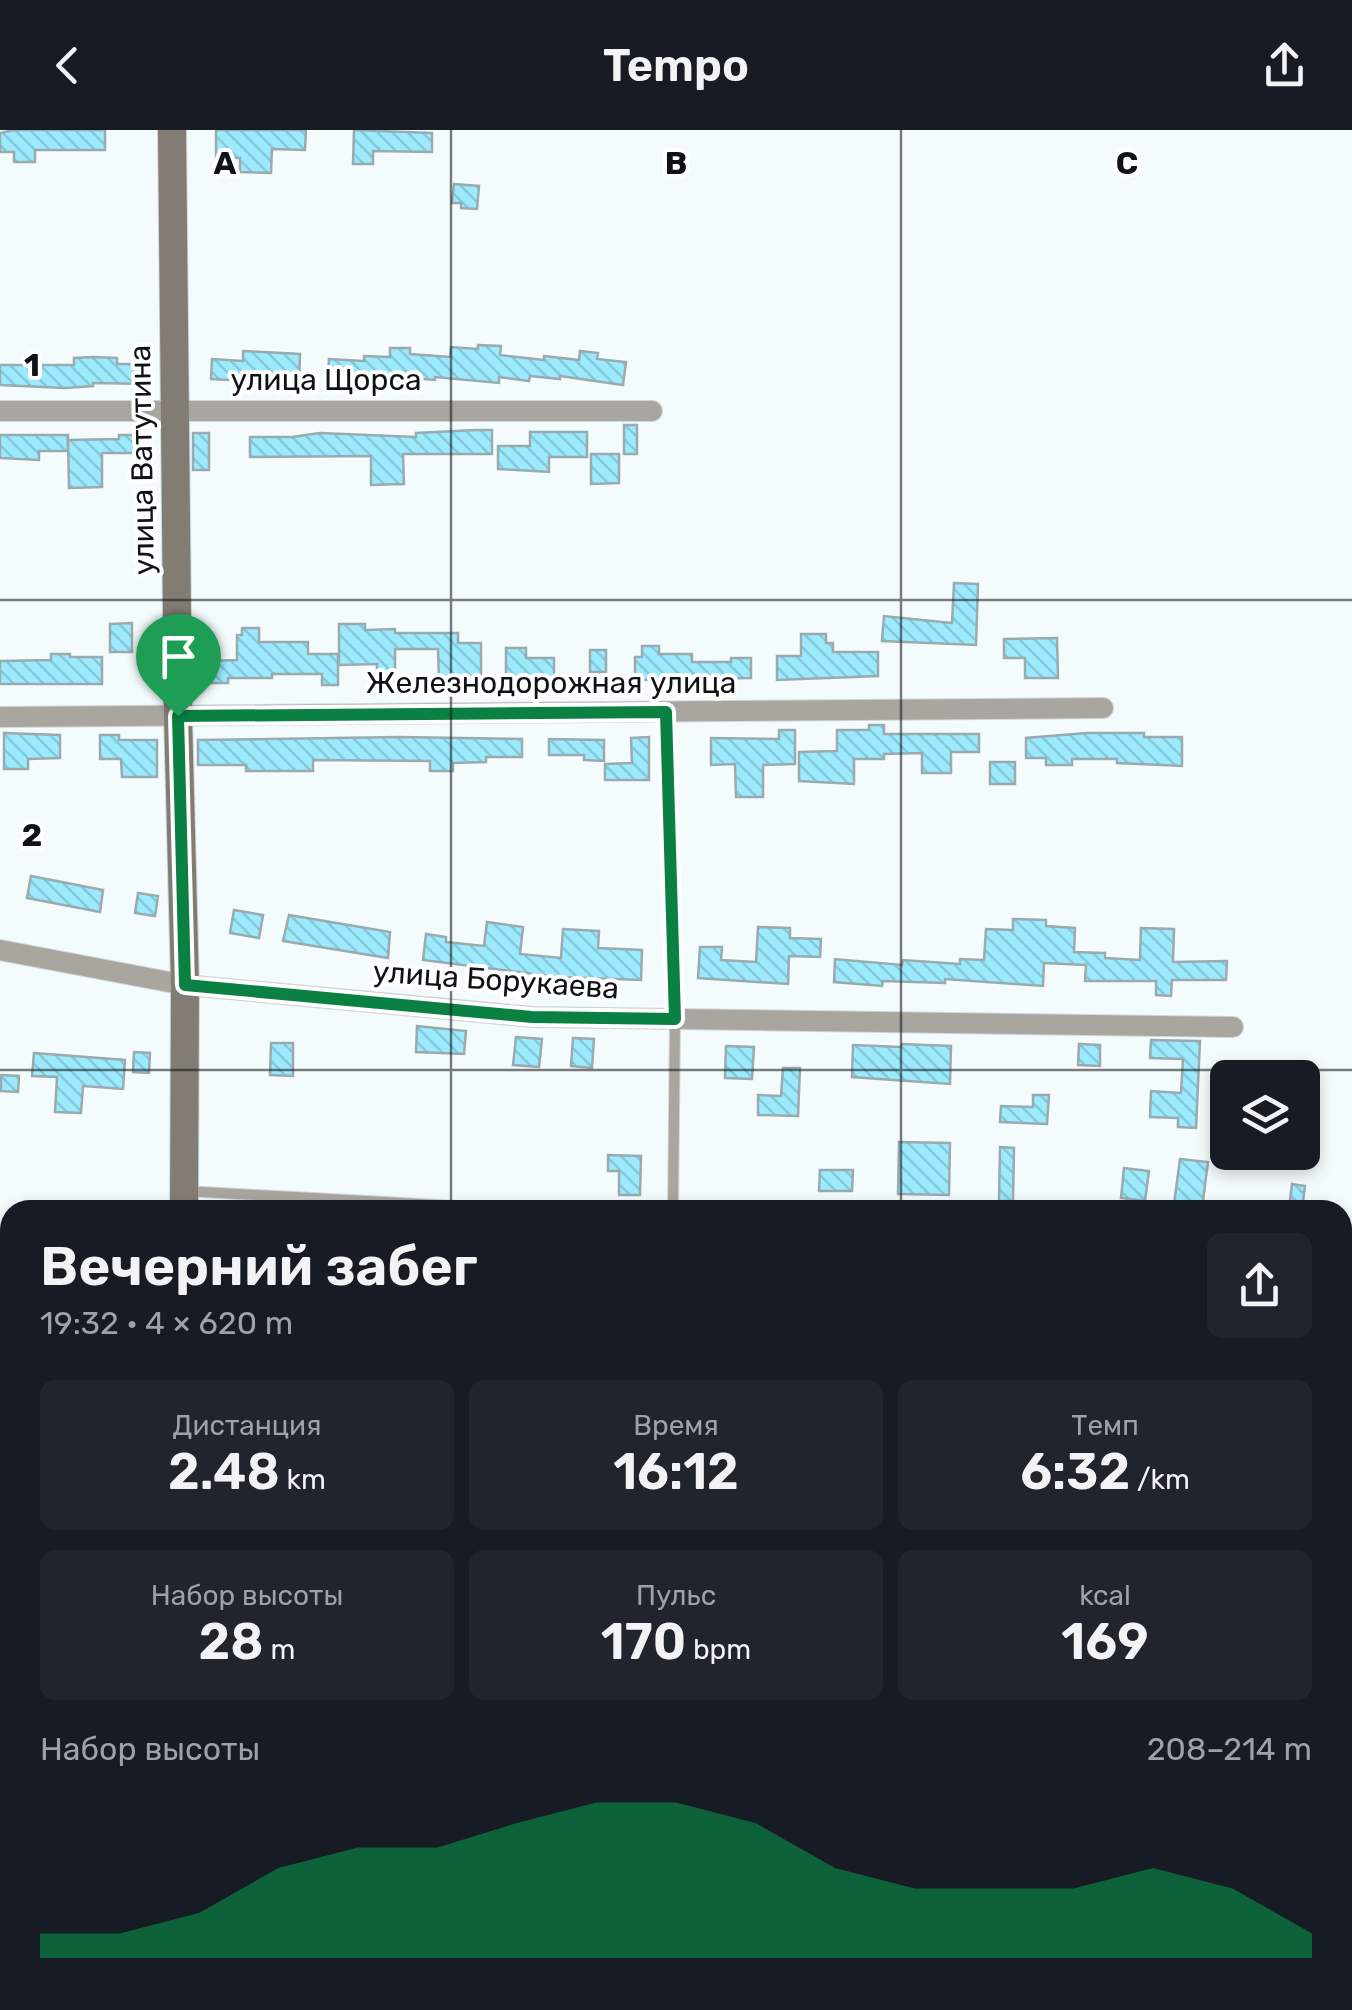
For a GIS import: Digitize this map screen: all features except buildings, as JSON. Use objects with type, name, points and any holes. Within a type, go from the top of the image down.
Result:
[{"type":"street","name":"улица Ватутина","points":[[172,130],[185,985],[184,1200]]},
{"type":"street","name":"улица Щорса","points":[[0,411],[652,411]]},
{"type":"street","name":"Железнодорожная улица","points":[[0,717],[1103,708]]},
{"type":"street","name":"улица Борукаева","points":[[0,950],[185,985],[532,1017],[1233,1028]]},
{"type":"lane","points":[[666,712],[675,1019],[673,1200]]},
{"type":"route","points":[[666,712],[675,1019],[532,1017],[185,985],[178,716],[666,712]]}]
